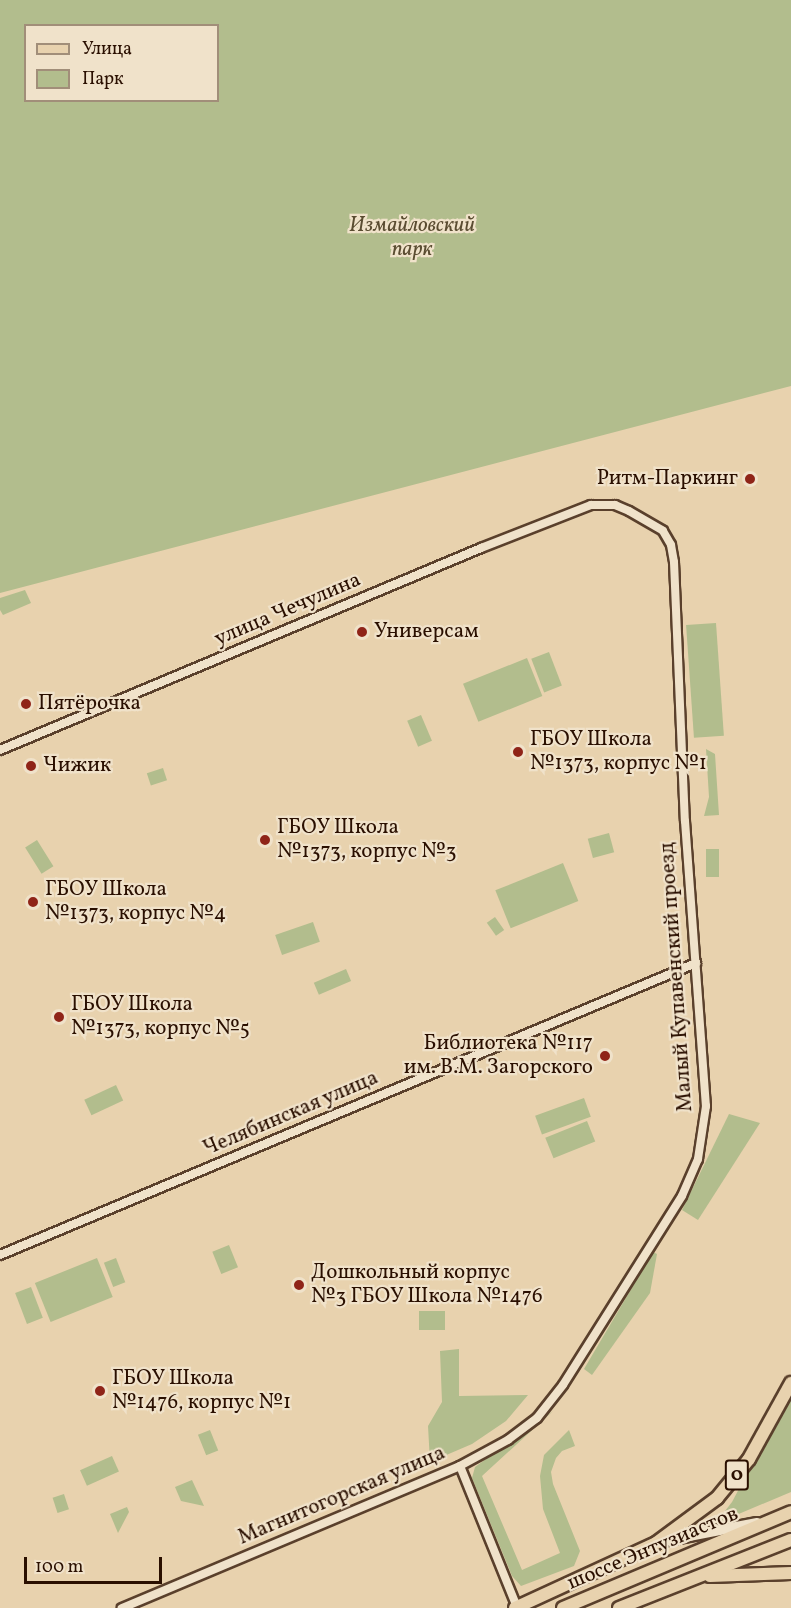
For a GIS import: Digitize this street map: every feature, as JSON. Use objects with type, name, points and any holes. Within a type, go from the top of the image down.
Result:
[{"type":"main road","name":"0","points":[[656,1543],[717,1498],[735,1478],[763,1437],[791,1383]]},
{"type":"main road","name":"шоссе Энтузиастов","points":[[563,1608],[791,1512]]},
{"type":"main road","points":[[516,1607],[656,1543],[775,1519]]},
{"type":"main road","name":"шоссе Энтузиастов","points":[[619,1608],[791,1540]]},
{"type":"main road","points":[[699,1577],[791,1573]]},
{"type":"street","name":"улица Чечулина","points":[[0,750],[481,548],[591,505]]},
{"type":"street","name":"Малый Купавенский проезд","points":[[508,1440],[537,1419],[563,1385],[682,1196],[694,1168],[702,1140],[706,1106],[681,755],[675,580],[671,544],[663,531],[629,511],[615,505],[591,505]]},
{"type":"street","name":"Челябинская улица","points":[[0,1255],[696,963]]},
{"type":"street","name":"Магнитогорская улица","points":[[122,1608],[460,1466],[508,1440]]},
{"type":"street","points":[[460,1466],[516,1607]]},
{"type":"green space","name":"Измайловский парк","points":[[0,0],[791,0],[791,386],[0,593]]},
{"type":"green space","points":[[25,590],[31,603],[3,615],[0,610],[0,598]]},
{"type":"green space","points":[[716,623],[724,736],[694,738],[686,625]]},
{"type":"green space","points":[[549,652],[562,686],[544,692],[531,659]]},
{"type":"green space","points":[[527,658],[542,696],[478,722],[463,684]]},
{"type":"green space","points":[[421,715],[432,741],[418,747],[407,721]]},
{"type":"green space","points":[[706,749],[715,754],[719,815],[704,816],[709,797]]},
{"type":"green space","points":[[163,768],[167,780],[151,786],[147,773]]},
{"type":"green space","points":[[609,833],[614,852],[593,858],[588,839]]},
{"type":"green space","points":[[37,840],[53,866],[42,874],[25,847]]},
{"type":"green space","points":[[706,849],[719,849],[719,877],[706,877]]},
{"type":"green space","points":[[563,863],[578,901],[511,928],[495,890]]},
{"type":"green space","points":[[495,917],[504,930],[496,936],[487,923]]},
{"type":"green space","points":[[313,922],[320,942],[282,955],[275,935]]},
{"type":"green space","points":[[346,969],[351,981],[319,995],[314,983]]},
{"type":"green space","points":[[116,1085],[123,1100],[91,1115],[84,1100]]},
{"type":"green space","points":[[584,1098],[591,1117],[542,1135],[535,1116]]},
{"type":"green space","points":[[729,1114],[760,1123],[698,1220],[682,1210]]},
{"type":"green space","points":[[587,1121],[595,1141],[554,1158],[545,1138]]},
{"type":"green space","points":[[229,1245],[238,1267],[221,1274],[212,1252]]},
{"type":"green space","points":[[653,1252],[657,1254],[650,1293],[592,1375],[584,1369]]},
{"type":"green space","points":[[97,1258],[113,1297],[51,1322],[35,1283]]},
{"type":"green space","points":[[116,1258],[125,1282],[113,1287],[104,1263]]},
{"type":"green space","points":[[31,1287],[43,1318],[27,1324],[15,1293]]},
{"type":"green space","points":[[419,1311],[445,1311],[445,1330],[419,1330]]},
{"type":"green space","points":[[459,1349],[459,1396],[528,1395],[506,1421],[472,1444],[430,1462],[428,1426],[442,1402],[440,1351]]},
{"type":"green space","points":[[791,1391],[791,1492],[715,1524],[732,1502]]},
{"type":"green space","points":[[553,1411],[482,1476],[522,1570],[560,1553],[543,1509],[540,1476],[544,1455],[569,1430],[575,1446],[562,1451],[556,1458],[551,1472],[553,1484],[580,1551],[574,1566],[521,1586],[512,1576],[472,1478],[475,1467]]},
{"type":"green space","points":[[210,1430],[218,1450],[206,1455],[198,1435]]},
{"type":"green space","points":[[112,1456],[119,1472],[87,1486],[80,1470]]},
{"type":"green space","points":[[192,1480],[204,1506],[181,1501],[175,1487]]},
{"type":"green space","points":[[64,1494],[69,1509],[58,1513],[53,1498]]},
{"type":"green space","points":[[127,1507],[129,1512],[118,1533],[110,1514]]},
{"type":"place","name":"Ритм-Паркинг","points":[[750,479]]},
{"type":"place","name":"Универсам","points":[[362,632]]},
{"type":"place","name":"Пятёрочка","points":[[26,704]]},
{"type":"place","name":"ГБОУ Школа №1373, корпус №1","points":[[518,752]]},
{"type":"place","name":"Чижик","points":[[31,766]]},
{"type":"place","name":"ГБОУ Школа №1373, корпус №3","points":[[265,840]]},
{"type":"place","name":"ГБОУ Школа №1373, корпус №4","points":[[33,902]]},
{"type":"place","name":"ГБОУ Школа №1373, корпус №5","points":[[59,1017]]},
{"type":"place","name":"Библиотека №117 им. В.М. Загорского","points":[[605,1056]]},
{"type":"place","name":"Дошкольный корпус №3 ГБОУ Школа №1476","points":[[299,1285]]},
{"type":"place","name":"ГБОУ Школа №1476, корпус №1","points":[[100,1391]]}]
